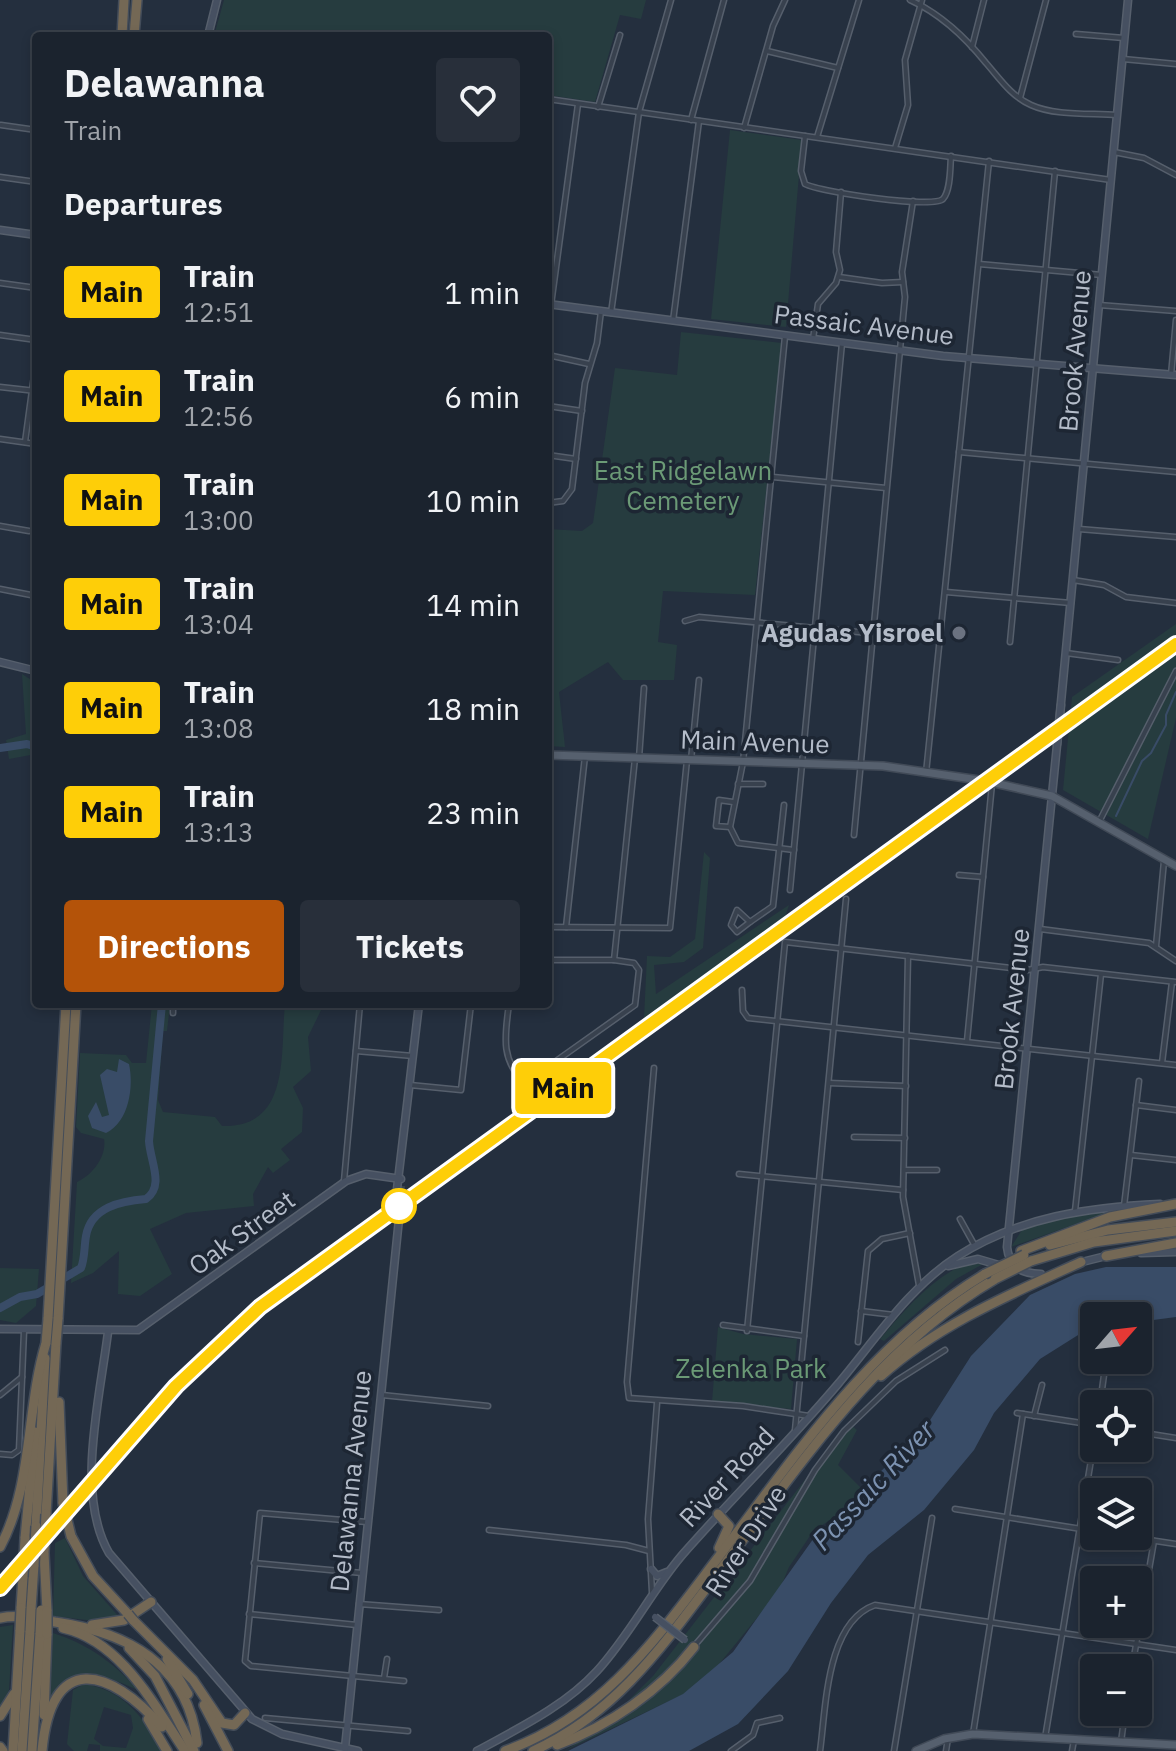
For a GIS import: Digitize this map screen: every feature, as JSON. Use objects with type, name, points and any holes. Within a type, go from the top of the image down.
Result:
[{"type":"highway","points":[[122,32],[124,0]]},
{"type":"highway","points":[[134,32],[137,0]]},
{"type":"highway","points":[[22,1751],[35,1610],[44,1553],[51,1343],[59,1289],[55,1276],[55,1197],[66,1008]]},
{"type":"highway","points":[[53,1319],[49,1295],[55,1276],[65,1183],[76,1008]]},
{"type":"highway","points":[[505,1751],[559,1727],[599,1699],[634,1666],[858,1379],[918,1322],[1025,1256],[1101,1220],[1176,1204]]},
{"type":"highway","points":[[1025,1256],[1092,1233],[1176,1222]]},
{"type":"highway","points":[[1025,1256],[1094,1242],[1176,1231]]},
{"type":"highway","points":[[1106,1256],[1176,1243]]},
{"type":"highway","points":[[838,1417],[893,1365],[924,1342],[994,1302],[1081,1262]]},
{"type":"highway","points":[[536,1751],[592,1717],[641,1673],[838,1417],[905,1345],[990,1277]]},
{"type":"highway","points":[[35,1610],[23,1577],[25,1538],[45,1366],[51,1343]]},
{"type":"highway","points":[[51,1343],[63,1503],[71,1536],[93,1576],[185,1671],[222,1723],[234,1725],[245,1713]]},
{"type":"highway","points":[[0,1547],[20,1490],[33,1389],[51,1343]]},
{"type":"highway","points":[[32,1751],[34,1565],[45,1366]]},
{"type":"highway","points":[[674,1615],[728,1532],[727,1523],[718,1514]]},
{"type":"highway","points":[[85,1626],[121,1621],[151,1602]]},
{"type":"highway","points":[[0,1620],[15,1616],[85,1626],[132,1643],[166,1672],[188,1704],[196,1748]]},
{"type":"highway","points":[[131,1617],[184,1684],[195,1714],[196,1748]]},
{"type":"highway","points":[[0,1620],[63,1628],[100,1643],[124,1666],[184,1751]]},
{"type":"highway","points":[[99,1630],[125,1645],[147,1664],[196,1748]]},
{"type":"highway","points":[[0,1716],[13,1700],[18,1659],[34,1632]]},
{"type":"highway","points":[[34,1632],[42,1748]]},
{"type":"highway","points":[[536,1751],[573,1738],[628,1708],[664,1679],[689,1643]]},
{"type":"highway","points":[[13,1751],[18,1659]]},
{"type":"highway","points":[[185,1671],[228,1751]]},
{"type":"highway","points":[[42,1748],[50,1707],[63,1689],[91,1679],[118,1687],[139,1702],[184,1751]]},
{"type":"highway","points":[[118,1687],[148,1720],[167,1751]]},
{"type":"main road","name":"Main Avenue","points":[[552,755],[860,765],[959,778],[965,782],[1052,796],[1176,866]]},
{"type":"main road","points":[[916,1751],[948,1738],[973,1734],[1176,1745]]},
{"type":"street","points":[[209,32],[217,0]]},
{"type":"street","points":[[611,313],[639,112],[671,0]]},
{"type":"street","points":[[691,120],[724,0]]},
{"type":"street","points":[[744,128],[766,51],[785,0]]},
{"type":"street","points":[[817,137],[859,0]]},
{"type":"street","points":[[910,0],[922,2],[940,17],[1020,98],[1047,110],[1117,115]]},
{"type":"street","points":[[972,47],[984,0]]},
{"type":"street","points":[[1020,98],[1046,0]]},
{"type":"street","name":"Brook Avenue","points":[[1007,1247],[1128,0]]},
{"type":"street","points":[[895,148],[908,105],[905,60],[922,2]]},
{"type":"street","points":[[1076,34],[1124,38]]},
{"type":"street","points":[[598,107],[620,35]]},
{"type":"street","points":[[766,51],[838,68]]},
{"type":"street","points":[[1122,59],[1176,64]]},
{"type":"street","points":[[552,100],[1111,180]]},
{"type":"street","points":[[552,283],[578,104]]},
{"type":"street","points":[[673,321],[699,121]]},
{"type":"street","points":[[1,125],[32,129]]},
{"type":"street","points":[[805,136],[801,177],[805,184],[841,192],[933,203],[945,197],[951,156]]},
{"type":"street","points":[[1114,152],[1144,158],[1176,175]]},
{"type":"street","points":[[926,773],[989,161]]},
{"type":"street","points":[[1010,642],[1055,171]]},
{"type":"street","points":[[0,177],[32,181]]},
{"type":"street","points":[[813,339],[818,304],[839,277],[836,252],[841,192]]},
{"type":"street","points":[[854,835],[900,351],[903,282],[913,201]]},
{"type":"street","points":[[0,230],[32,234]]},
{"type":"street","points":[[979,264],[1102,275]]},
{"type":"street","points":[[839,277],[882,283],[903,282]]},
{"type":"street","points":[[0,283],[32,287]]},
{"type":"street","name":"Passaic Avenue","points":[[552,304],[900,351],[1174,375]]},
{"type":"street","points":[[1099,305],[1176,311]]},
{"type":"street","points":[[552,502],[563,501],[570,495],[589,364],[597,343],[601,311]]},
{"type":"street","points":[[1174,375],[1176,320]]},
{"type":"street","points":[[0,335],[32,339]]},
{"type":"street","points":[[785,336],[743,762],[730,827],[738,843],[792,849]]},
{"type":"street","points":[[790,890],[842,343]]},
{"type":"street","points":[[552,356],[589,364]]},
{"type":"street","points":[[0,387],[32,391]]},
{"type":"street","points":[[25,442],[32,402]]},
{"type":"street","points":[[552,407],[582,411]]},
{"type":"street","points":[[0,439],[32,443]]},
{"type":"street","points":[[959,452],[1176,472]]},
{"type":"street","points":[[552,456],[576,459]]},
{"type":"street","points":[[772,477],[886,488]]},
{"type":"street","points":[[0,526],[29,531]]},
{"type":"street","points":[[1078,529],[1176,537]]},
{"type":"street","points":[[1073,580],[1099,583],[1126,597],[1176,603]]},
{"type":"street","points":[[0,589],[32,595]]},
{"type":"street","points":[[945,592],[1071,603]]},
{"type":"street","points":[[685,621],[699,617],[901,636]]},
{"type":"street","points":[[1066,653],[1118,660]]},
{"type":"street","points":[[0,662],[32,670]]},
{"type":"street","points":[[1099,823],[1176,671]]},
{"type":"street","points":[[552,927],[669,929],[699,680]]},
{"type":"street","points":[[614,960],[644,688]]},
{"type":"street","points":[[566,927],[585,756]]},
{"type":"street","points":[[738,784],[763,784]]},
{"type":"street","points":[[967,1041],[992,784]]},
{"type":"street","points":[[730,827],[716,826],[719,800],[733,802]]},
{"type":"street","points":[[750,922],[737,910],[731,925],[737,932],[773,906],[784,805]]},
{"type":"street","points":[[1156,946],[1164,860]]},
{"type":"street","points":[[959,875],[983,877]]},
{"type":"street","points":[[795,1433],[846,899]]},
{"type":"street","points":[[1040,929],[1156,946],[1176,961]]},
{"type":"street","points":[[747,1331],[783,945],[788,941],[975,964],[1174,982],[1162,1063]]},
{"type":"street","points":[[908,956],[903,1190],[919,1288]]},
{"type":"street","points":[[509,1008],[504,1048],[508,1062],[525,1083],[635,1005],[637,966],[614,960],[552,960]]},
{"type":"street","points":[[1075,1211],[1101,974]]},
{"type":"street","points":[[742,990],[746,1017],[1176,1065]]},
{"type":"street","points":[[173,1008],[173,1013]]},
{"type":"street","points":[[344,1182],[360,1008]]},
{"type":"street","points":[[419,1008],[410,1085],[461,1090],[471,1008]]},
{"type":"street","points":[[355,1051],[413,1056]]},
{"type":"street","points":[[654,1068],[627,1382],[629,1398],[657,1403],[743,1406],[810,1416]]},
{"type":"street","points":[[1124,1206],[1139,1081]]},
{"type":"street","points":[[829,1083],[906,1086]]},
{"type":"street","name":"Oak Street","points":[[108,1332],[132,1332],[144,1327],[344,1182],[366,1174],[400,1185],[410,1085]]},
{"type":"street","points":[[1136,1105],[1176,1110]]},
{"type":"street","points":[[854,1137],[905,1138]]},
{"type":"street","points":[[1130,1154],[1176,1160]]},
{"type":"street","points":[[904,1170],[937,1170]]},
{"type":"street","points":[[739,1174],[903,1190]]},
{"type":"street","points":[[1009,1230],[1075,1211],[1176,1204]]},
{"type":"street","points":[[1012,1210],[1018,1222],[1028,1224]]},
{"type":"street","name":"Delawanna Avenue","points":[[345,1748],[397,1213]]},
{"type":"street","points":[[960,1219],[975,1246]]},
{"type":"street","points":[[1028,1224],[1015,1233],[1007,1247],[1014,1266],[1024,1272],[1041,1274]]},
{"type":"street","name":"River Road","points":[[480,1750],[581,1687],[606,1661],[670,1570],[795,1433],[919,1288],[975,1246],[1009,1230]]},
{"type":"street","points":[[858,1342],[865,1262],[870,1247],[882,1239],[910,1233]]},
{"type":"street","points":[[935,1275],[960,1261],[978,1259],[1023,1274],[1041,1274],[1106,1256],[1176,1252]]},
{"type":"street","points":[[861,1311],[895,1315]]},
{"type":"street","points":[[723,1325],[747,1331],[804,1336]]},
{"type":"street","points":[[0,1329],[108,1332],[96,1436],[92,1514],[109,1553],[245,1713],[277,1732],[358,1751]]},
{"type":"street","points":[[0,1454],[12,1455],[19,1450],[24,1331]]},
{"type":"street","name":"River Drive","points":[[689,1643],[750,1581],[808,1480],[862,1412],[906,1374],[945,1350]]},
{"type":"street","points":[[1102,1390],[1104,1375]]},
{"type":"street","points":[[2,1394],[22,1377]]},
{"type":"street","points":[[1034,1416],[1042,1385]]},
{"type":"street","points":[[380,1394],[488,1406]]},
{"type":"street","points":[[653,1594],[648,1519],[657,1403]]},
{"type":"street","points":[[973,1734],[1020,1414],[1080,1423]]},
{"type":"street","points":[[1152,1434],[1176,1438]]},
{"type":"street","points":[[955,1509],[1080,1529],[1045,1738]]},
{"type":"street","points":[[367,1522],[260,1513],[245,1661],[256,1666],[404,1681]]},
{"type":"street","points":[[894,1751],[932,1518]]},
{"type":"street","points":[[489,1530],[626,1545],[649,1551]]},
{"type":"street","points":[[1134,1654],[1154,1541],[1176,1544]]},
{"type":"street","points":[[254,1563],[362,1573]]},
{"type":"street","points":[[651,1569],[659,1576],[670,1570]]},
{"type":"street","points":[[359,1604],[439,1610]]},
{"type":"street","points":[[820,1751],[836,1649],[858,1617],[875,1605],[1176,1650]]},
{"type":"street","points":[[643,1608],[689,1643]]},
{"type":"street","points":[[249,1614],[357,1625]]},
{"type":"street","points":[[384,1678],[387,1659]]},
{"type":"street","points":[[265,1718],[408,1731]]},
{"type":"street","points":[[731,1751],[753,1735],[757,1723],[780,1718]]},
{"type":"street","points":[[1121,1742],[1123,1726]]},
{"type":"street","points":[[946,1751],[948,1738]]},
{"type":"street","points":[[1072,1751],[1074,1740]]},
{"type":"green space","points":[[224,0],[646,0],[641,19],[620,15],[595,102],[552,96],[552,32],[215,32]]},
{"type":"green space","points":[[730,130],[802,140],[786,327],[711,319]]},
{"type":"green space","name":"East Ridgelawn Cemetery","points":[[681,332],[782,343],[755,595],[663,591],[658,642],[677,645],[674,680],[623,680],[608,662],[559,692],[565,747],[552,746],[552,529],[582,531],[593,523],[615,368],[677,375]]},
{"type":"green space","points":[[1176,624],[1176,718],[1148,839],[1063,790],[1072,697]]},
{"type":"green space","points":[[22,674],[32,680],[32,755],[9,759],[6,740],[26,734]]},
{"type":"green space","points":[[704,852],[710,858],[703,948],[684,962],[654,965],[656,994],[789,905],[785,917],[644,1018],[647,956],[670,957],[695,939]]},
{"type":"green space","points":[[152,1008],[170,1008],[167,1031],[163,1031],[158,1100],[163,1112],[215,1117],[222,1126],[244,1123],[260,1115],[271,1101],[278,1084],[285,1008],[322,1008],[308,1037],[311,1071],[293,1087],[303,1108],[302,1132],[281,1149],[290,1160],[273,1173],[268,1167],[253,1194],[254,1206],[186,1213],[150,1229],[172,1274],[140,1296],[118,1294],[119,1251],[93,1273],[71,1283],[77,1182],[97,1165],[104,1146],[104,1139],[81,1133],[76,1127],[80,1053],[126,1055],[132,1063],[146,1063]]},
{"type":"green space","points":[[1118,1209],[1011,1247],[1022,1230],[1049,1220]]},
{"type":"green space","points":[[967,1263],[983,1264],[956,1279],[884,1341],[880,1339],[930,1286]]},
{"type":"green space","points":[[0,1268],[39,1269],[36,1306],[16,1323],[0,1320]]},
{"type":"green space","name":"Zelenka Park","points":[[718,1327],[743,1334],[797,1339],[791,1409],[712,1402]]},
{"type":"green space","points":[[849,1423],[857,1430],[838,1465],[861,1488],[842,1513],[814,1530],[789,1567],[779,1591],[701,1686],[564,1751],[600,1729],[653,1676]]},
{"type":"green space","points":[[65,1538],[83,1576],[120,1618],[94,1621],[53,1616],[55,1543]]},
{"type":"green space","points":[[13,1625],[9,1690],[0,1709],[0,1627]]},
{"type":"green space","points":[[53,1633],[100,1656],[138,1690],[92,1675],[74,1680],[50,1696]]},
{"type":"green space","points":[[84,1684],[98,1687],[121,1699],[140,1716],[163,1751],[100,1751],[100,1745],[89,1744],[87,1751],[74,1751],[67,1744],[73,1690]],"holes":[[[104,1707],[131,1715],[133,1728],[126,1748],[103,1746],[94,1739]]]},
{"type":"water","points":[[119,1059],[129,1064],[130,1093],[120,1121],[106,1133],[92,1128],[88,1116],[96,1102],[102,1117],[109,1115],[100,1075],[107,1069],[117,1072]]},
{"type":"water","name":"Passaic River","points":[[1106,1267],[1176,1267],[1176,1317],[1152,1320],[1152,1302],[1080,1302],[1080,1334],[1040,1359],[994,1413],[974,1450],[924,1510],[868,1555],[831,1603],[788,1671],[738,1724],[689,1751],[568,1751],[683,1694],[733,1652],[816,1535],[925,1428],[971,1356],[1030,1295],[1075,1274]]},
{"type":"waterway","points":[[1116,816],[1142,761],[1151,753],[1166,725],[1166,715],[1176,692]]},
{"type":"waterway","points":[[0,748],[32,746]]},
{"type":"waterway","points":[[0,1308],[20,1297],[37,1294],[81,1268],[86,1236],[94,1218],[108,1207],[146,1199],[152,1194],[156,1180],[149,1141],[162,1008]]},
{"type":"tunnel","points":[[400,1209],[402,1186]]},
{"type":"tunnel","points":[[395,1212],[397,1189]]},
{"type":"railway","points":[[0,1583],[189,1367],[257,1303],[1176,637]]},
{"type":"train","name":"Main","points":[[0,1588],[176,1386],[260,1307],[1176,644]]},
{"type":"place","name":"Agudas Yisroel","points":[[959,633]]}]
